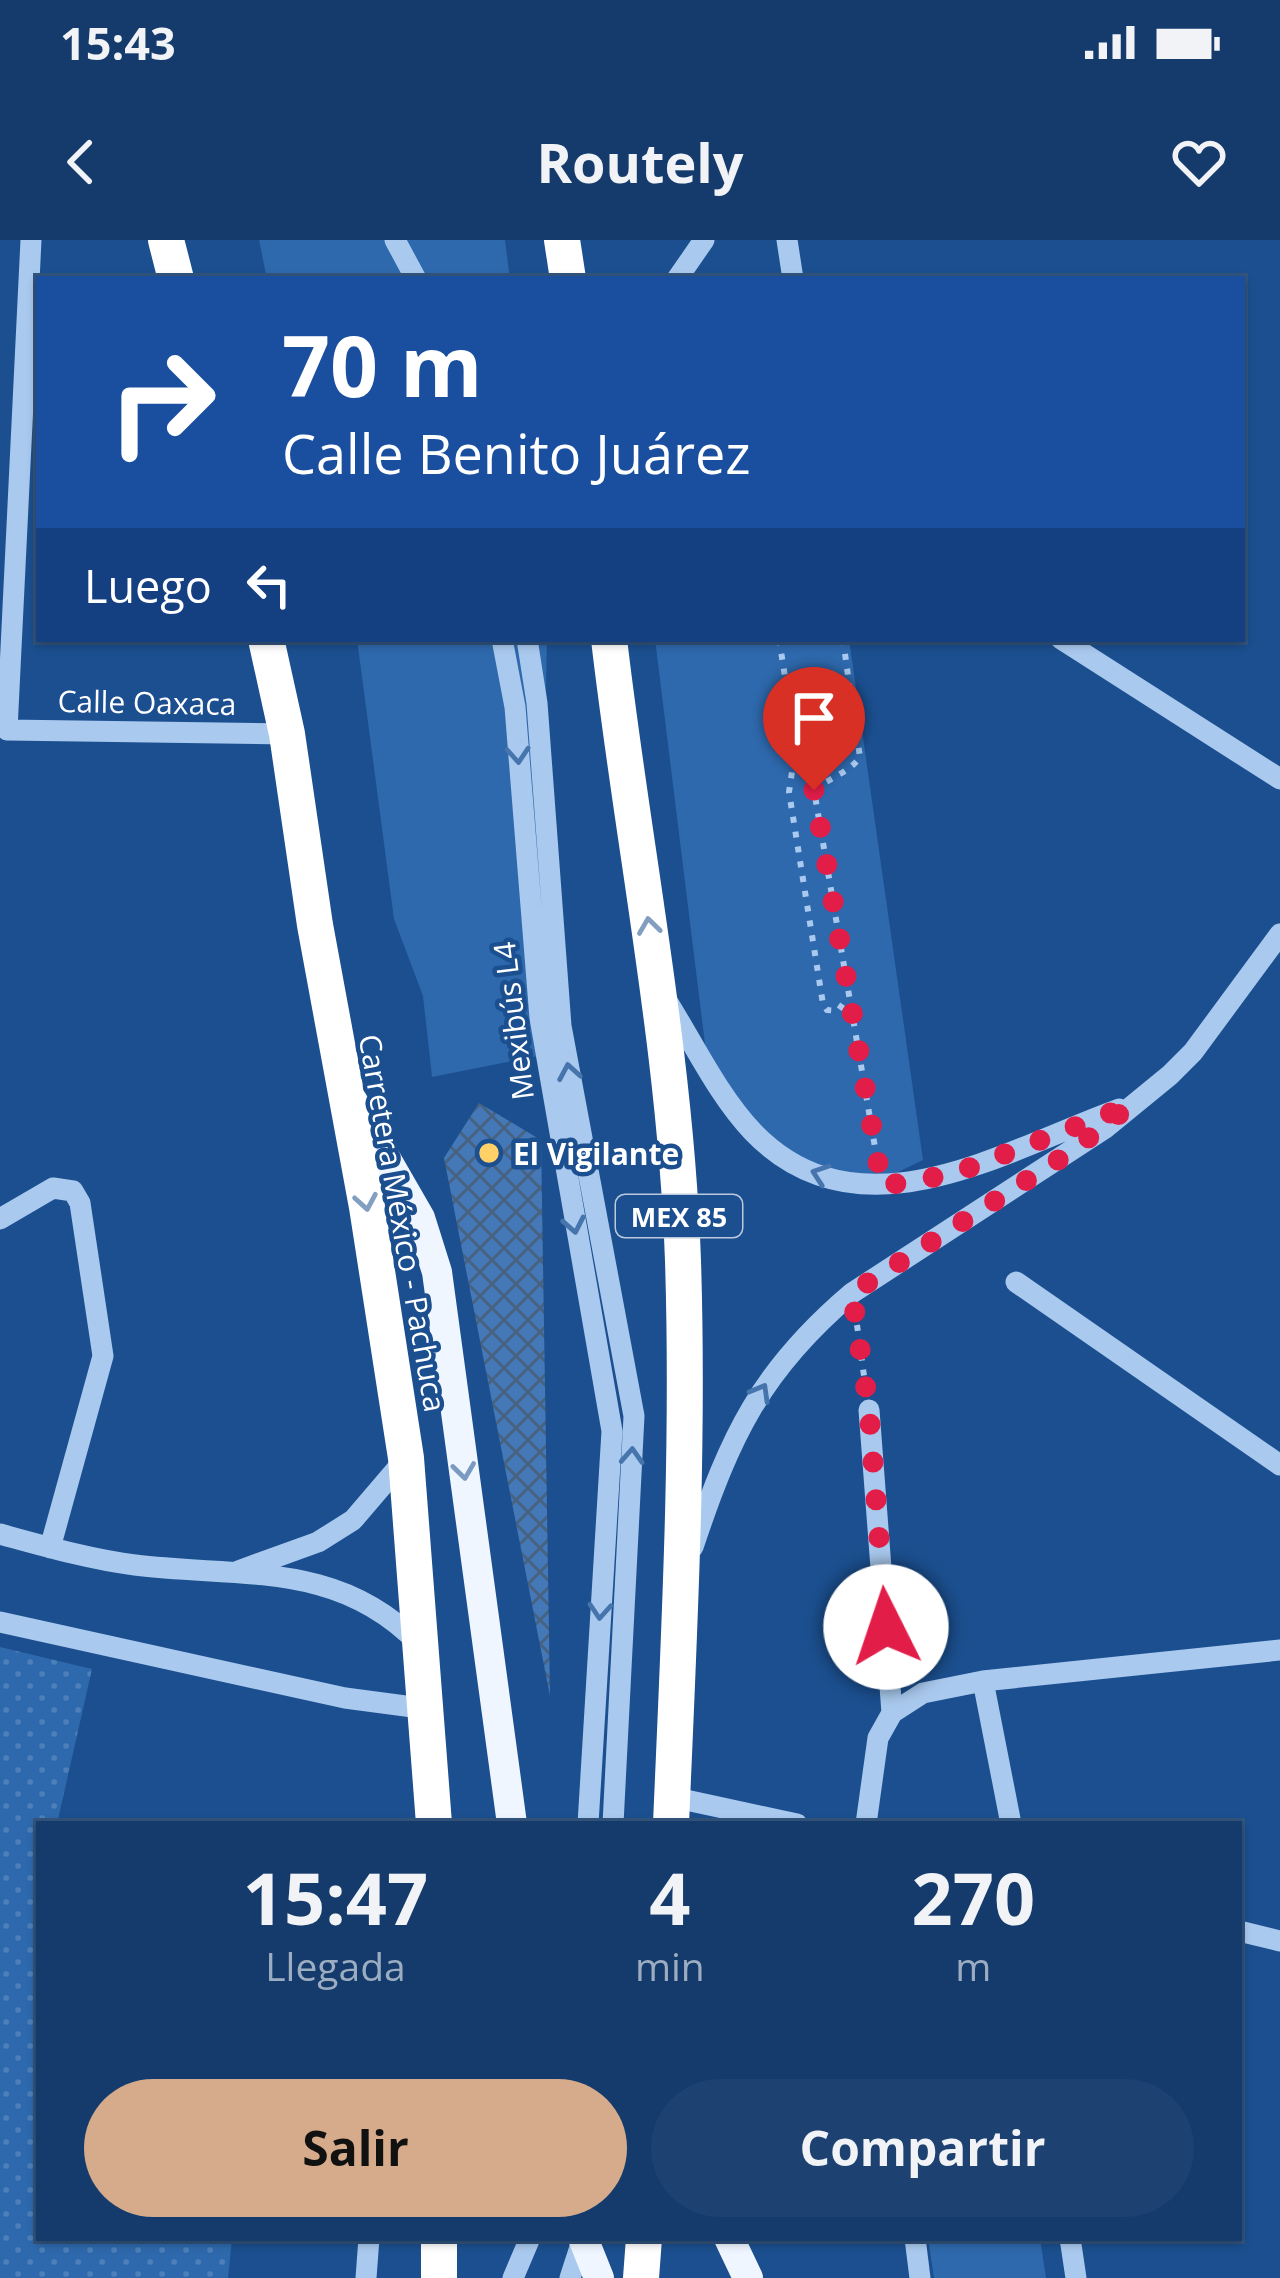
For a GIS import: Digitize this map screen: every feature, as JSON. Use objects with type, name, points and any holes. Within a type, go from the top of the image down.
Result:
[{"type":"highway","points":[[166,240],[175,276]]},
{"type":"highway","points":[[562,240],[569,276]]},
{"type":"highway","name":"Carretera México - Pachuca","points":[[267,642],[287,734],[315,925],[368,1207],[406,1458],[434,1821]]},
{"type":"highway","name":"MEX 85","points":[[609,642],[658,987],[683,1259],[684,1576],[672,1811]]},
{"type":"highway","points":[[439,2241],[439,2278]]},
{"type":"highway","points":[[641,2278],[644,2241]]},
{"type":"main road","points":[[571,276],[577,240]]},
{"type":"main road","points":[[344,1087],[420,1218],[437,1272],[512,1821]]},
{"type":"main road","points":[[584,2241],[599,2278]]},
{"type":"main road","points":[[730,2241],[748,2278]]},
{"type":"street","name":"Calle Oaxaca","points":[[31,240],[7,730],[287,734]]},
{"type":"street","points":[[395,240],[414,276]]},
{"type":"street","points":[[678,276],[704,240]]},
{"type":"street","points":[[787,240],[793,276]]},
{"type":"street","name":"Mexibús L4","points":[[503,642],[514,707],[539,1018],[612,1431],[588,1821]]},
{"type":"street","name":"Mexibús L4","points":[[527,642],[537,703],[561,1026],[634,1416],[613,1821]]},
{"type":"street","points":[[1066,642],[1280,779]]},
{"type":"street","points":[[684,1576],[717,1476],[773,1370],[814,1325],[852,1293],[1069,1153],[1131,1105],[1192,1052],[1280,934]]},
{"type":"street","points":[[658,987],[750,1130],[775,1152],[820,1176],[882,1186],[953,1174],[1131,1105]]},
{"type":"street","points":[[0,1219],[53,1188],[73,1191],[80,1203],[90,1268],[102,1369],[50,1548]]},
{"type":"street","points":[[1016,1282],[1280,1465]]},
{"type":"street","points":[[869,1410],[892,1713]]},
{"type":"street","points":[[232,1573],[318,1542],[353,1520],[406,1458]]},
{"type":"street","points":[[0,1534],[131,1564],[310,1581],[351,1593],[392,1616],[423,1648]]},
{"type":"street","points":[[0,1622],[345,1698],[428,1709]]},
{"type":"street","points":[[866,1821],[878,1738],[892,1713],[923,1693],[983,1681],[1280,1650]]},
{"type":"street","points":[[983,1681],[1010,1821]]},
{"type":"street","points":[[672,1811],[768,1821]]},
{"type":"street","points":[[1242,1932],[1280,1941]]},
{"type":"street","points":[[366,2278],[369,2241]]},
{"type":"street","points":[[512,2278],[529,2241]]},
{"type":"street","points":[[570,2278],[582,2241]]},
{"type":"street","points":[[915,2241],[920,2278]]},
{"type":"street","points":[[1070,2241],[1076,2278]]},
{"type":"path","points":[[779,642],[796,745],[814,790],[882,1186]]},
{"type":"path","points":[[814,790],[834,774],[852,768],[860,757],[843,642]]},
{"type":"path","points":[[848,997],[838,1011],[827,1010],[823,1004],[789,792],[796,745],[809,721],[832,706],[852,705]]},
{"type":"path","points":[[852,1293],[869,1410]]},
{"type":"shaded area","points":[[259,240],[505,240],[510,276],[266,276]]},
{"type":"shaded area","points":[[357,642],[547,642],[538,1056],[432,1077],[423,996],[394,919]]},
{"type":"shaded area","points":[[655,642],[849,642],[923,1160],[890,1176],[845,1176],[802,1160],[757,1131],[706,1052]]},
{"type":"shaded area","points":[[0,1647],[92,1669],[58,1821],[36,1821],[36,2241],[232,2241],[228,2278],[0,2278]]},
{"type":"shaded area","points":[[928,2241],[1040,2241],[1046,2278],[934,2278]]},
{"type":"building","points":[[479,1103],[541,1140],[550,1696],[444,1158]]},
{"type":"place","name":"El Vigilante","points":[[489,1153]]},
{"type":"route","points":[[814,790],[882,1186],[953,1174],[1131,1105],[1034,1177],[852,1293],[869,1410],[886,1627]]}]
